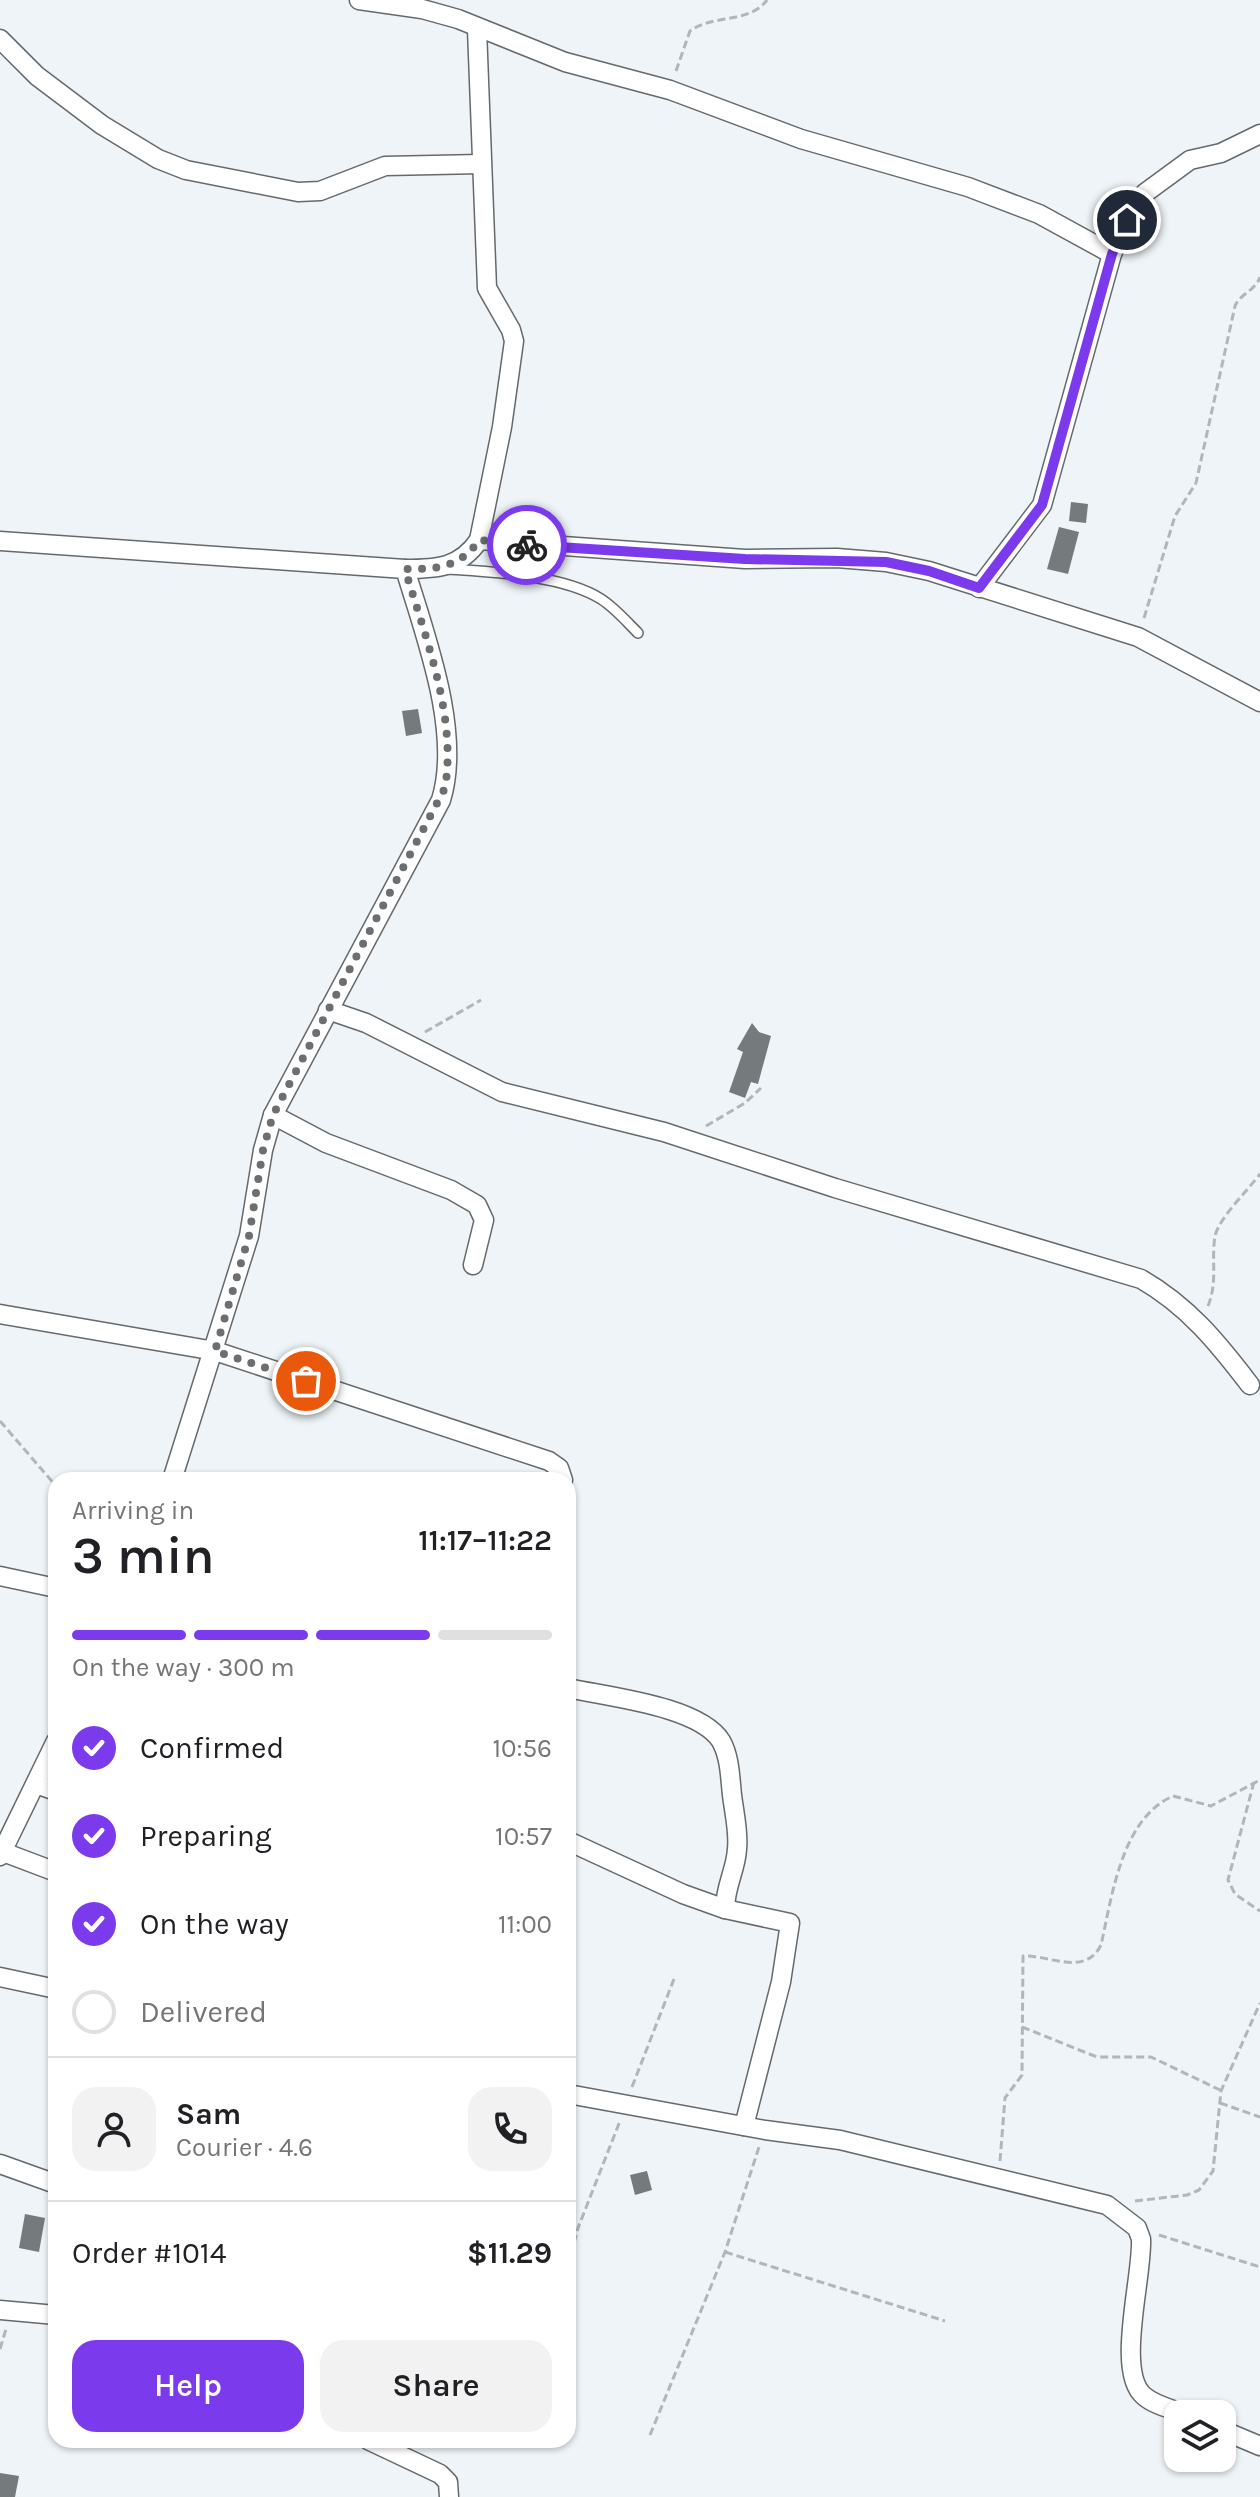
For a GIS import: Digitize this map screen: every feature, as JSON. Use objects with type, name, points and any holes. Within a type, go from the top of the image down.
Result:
[{"type":"street","points":[[359,0],[422,9],[565,62],[670,90],[801,139],[968,187],[1039,214],[1112,254]]},
{"type":"street","points":[[0,541],[405,569],[441,569],[463,558],[479,540],[502,427],[514,341],[511,330],[488,292],[477,29]]},
{"type":"street","points":[[0,39],[37,76],[102,125],[158,159],[186,170],[298,192],[328,188],[385,166],[481,164]]},
{"type":"street","points":[[979,588],[1042,505],[1112,254],[1127,220],[1145,193],[1190,160],[1221,153],[1260,134]]},
{"type":"street","points":[[479,540],[729,558],[886,562],[929,571],[1138,637],[1260,702]]},
{"type":"street","points":[[175,1472],[249,1236],[263,1150],[273,1115],[445,788],[448,763],[441,705],[431,654],[405,569]]},
{"type":"street","points":[[328,1010],[366,1023],[502,1092],[682,1138],[888,1205],[1141,1279],[1171,1296],[1200,1323],[1250,1385]]},
{"type":"street","points":[[273,1115],[326,1143],[451,1190],[477,1205],[484,1220],[473,1265]]},
{"type":"street","points":[[0,1314],[215,1351],[549,1461],[560,1472]]},
{"type":"street","points":[[0,1576],[48,1586]]},
{"type":"street","points":[[576,1690],[689,1716],[720,1740],[728,1763],[738,1840],[736,1860],[726,1885],[725,1909]]},
{"type":"street","points":[[48,1758],[2,1854],[48,1869]]},
{"type":"street","points":[[36,1784],[48,1788]]},
{"type":"street","points":[[576,1845],[683,1894],[725,1909],[784,1919],[792,1927],[744,2126]]},
{"type":"street","points":[[0,1977],[48,1987]]},
{"type":"street","points":[[576,2096],[765,2130],[840,2140],[1107,2205],[1137,2228],[1141,2249],[1130,2365],[1136,2386],[1145,2397],[1164,2405]]},
{"type":"street","points":[[0,2164],[48,2181]]},
{"type":"street","points":[[0,2310],[48,2314]]},
{"type":"street","points":[[1236,2436],[1260,2446]]},
{"type":"street","points":[[385,2448],[440,2474],[448,2482],[449,2497]]},
{"type":"lane","points":[[441,569],[526,577],[579,590],[600,598],[638,633]]},
{"type":"path","points":[[670,90],[690,31],[702,24],[756,12],[767,0]]},
{"type":"path","points":[[1138,637],[1175,516],[1196,483],[1235,306],[1239,298],[1255,288],[1260,277]]},
{"type":"path","points":[[404,1044],[481,1000]]},
{"type":"path","points":[[682,1138],[745,1103],[761,1088]]},
{"type":"path","points":[[1200,1323],[1215,1288],[1219,1227],[1260,1174]]},
{"type":"path","points":[[0,1421],[48,1477]]},
{"type":"path","points":[[989,2177],[1002,2155],[1005,2098],[1022,2075],[1023,1956],[1075,1964],[1092,1958],[1101,1945],[1127,1849],[1152,1811],[1173,1796],[1206,1806],[1215,1805],[1260,1780]]},
{"type":"path","points":[[1254,1782],[1228,1880],[1235,1894],[1260,1911]]},
{"type":"path","points":[[576,2236],[674,1979]]},
{"type":"path","points":[[1107,2205],[1187,2195],[1199,2190],[1213,2171],[1221,2091],[1260,2003]]},
{"type":"path","points":[[1022,2027],[1097,2057],[1151,2057],[1221,2091]]},
{"type":"path","points":[[1220,2103],[1260,2117]]},
{"type":"path","points":[[650,2435],[725,2252],[765,2130]]},
{"type":"path","points":[[1137,2228],[1260,2267]]},
{"type":"path","points":[[725,2252],[945,2321]]},
{"type":"building","points":[[1071,502],[1088,504],[1086,523],[1069,521]]},
{"type":"building","points":[[1059,527],[1079,532],[1068,574],[1047,569]]},
{"type":"building","points":[[418,709],[422,733],[406,736],[402,711]]},
{"type":"building","points":[[752,1023],[759,1032],[771,1036],[758,1084],[751,1082],[745,1098],[729,1092],[743,1052],[737,1049]]},
{"type":"building","points":[[647,2171],[652,2190],[635,2195],[630,2175]]},
{"type":"building","points":[[25,2214],[45,2218],[39,2252],[19,2248]]},
{"type":"building","points":[[0,2473],[19,2476],[15,2497],[0,2497]]},
{"type":"way so far","points":[[306,1381],[215,1351],[249,1236],[263,1150],[273,1115],[445,788],[448,763],[441,705],[431,654],[405,569],[441,569],[455,564],[479,540],[527,545]]},
{"type":"route","points":[[527,545],[745,559],[837,558],[886,562],[929,571],[979,588],[1032,523],[1042,505],[1112,254],[1127,220]]}]
